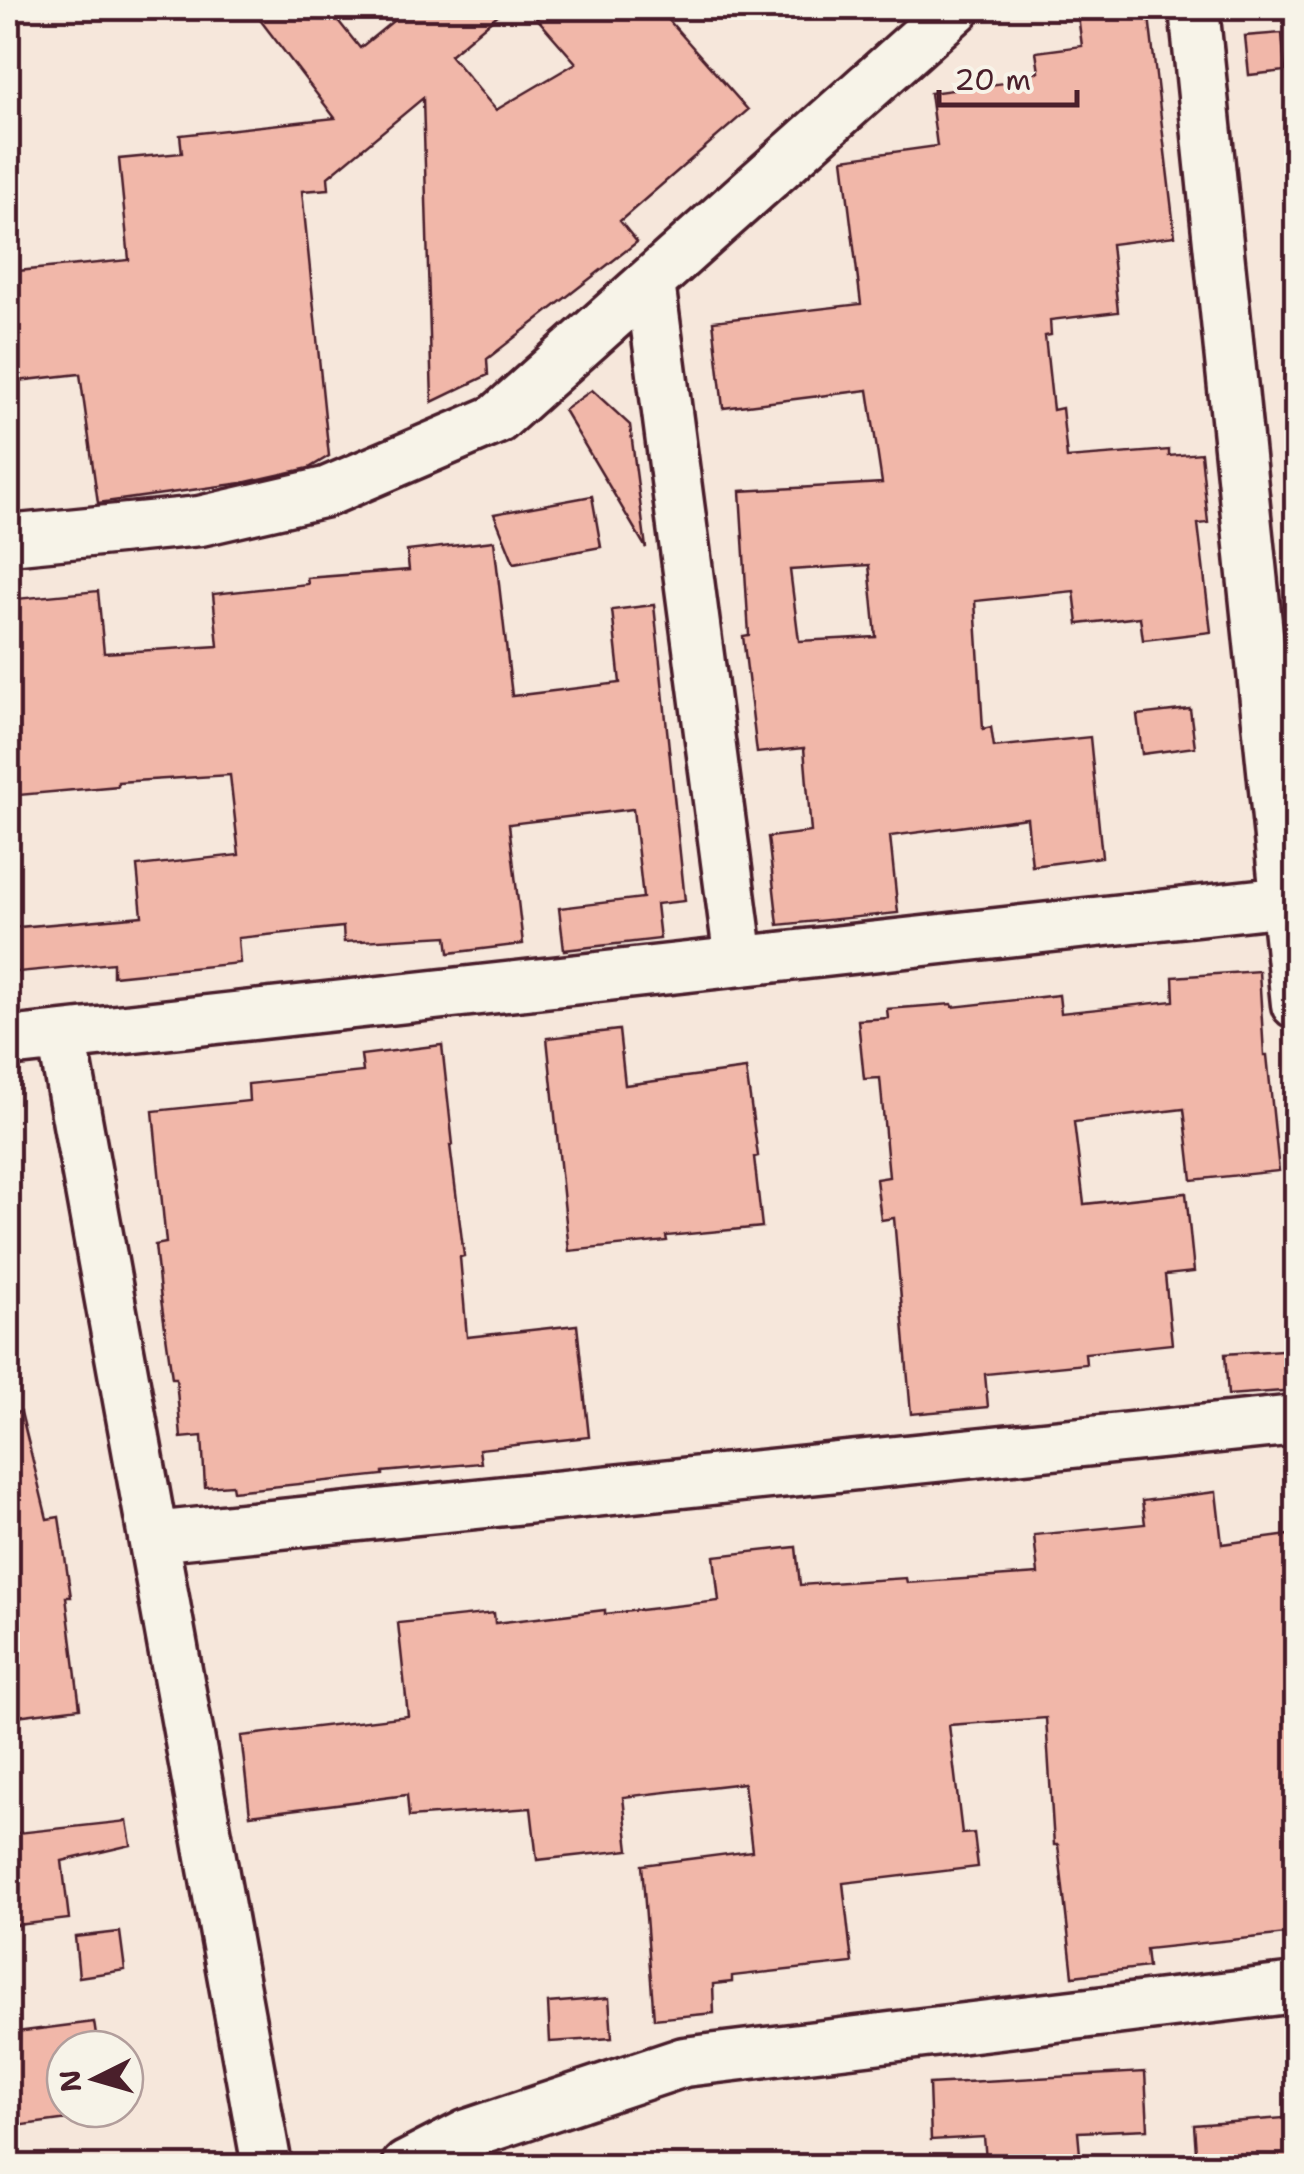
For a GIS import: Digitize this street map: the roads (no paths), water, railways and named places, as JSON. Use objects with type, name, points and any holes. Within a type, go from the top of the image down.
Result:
[{"type":"street","points":[[8,540],[200,522],[326,492],[496,419],[956,8]]},
{"type":"street","points":[[1194,8],[1296,1004]]},
{"type":"street","points":[[650,282],[739,960]]},
{"type":"street","points":[[8,1042],[1286,902]]},
{"type":"street","points":[[62,1036],[267,2166]]},
{"type":"street","points":[[152,1537],[1296,1420]]},
{"type":"street","points":[[406,2166],[468,2134],[684,2062],[1296,1988]]}]
